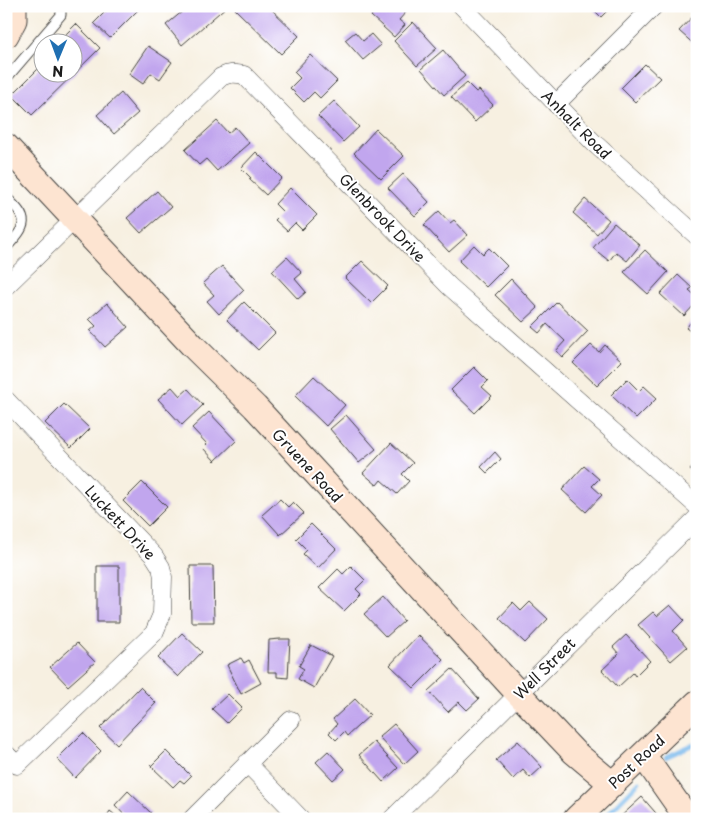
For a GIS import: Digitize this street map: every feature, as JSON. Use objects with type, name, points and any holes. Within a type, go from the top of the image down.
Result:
[{"type":"street","points":[[6,35],[14,20],[14,6]]},
{"type":"street","name":"Anhalt Road","points":[[462,6],[594,143],[697,236]]},
{"type":"street","points":[[556,104],[654,6]]},
{"type":"street","name":"Glenbrook Drive","points":[[75,218],[221,77],[236,73],[244,75],[449,286],[697,506]]},
{"type":"street","name":"Gruene Road","points":[[6,146],[194,348],[255,407],[518,693],[574,752],[611,784]]},
{"type":"street","points":[[6,286],[75,218]]},
{"type":"street","name":"Luckett Drive","points":[[6,400],[154,556],[161,567],[164,577],[162,614],[154,633],[12,759]]},
{"type":"street","name":"Well Street","points":[[392,819],[697,518]]},
{"type":"street","name":"Post Road","points":[[576,819],[697,703]]},
{"type":"street","points":[[192,819],[291,720]]},
{"type":"street","points":[[643,755],[688,819]]},
{"type":"street","points":[[247,763],[301,819]]},
{"type":"lane","points":[[6,79],[61,15],[62,6]]},
{"type":"lane","points":[[6,197],[23,215],[23,222],[22,231],[6,248]]},
{"type":"building","points":[[111,6],[142,6],[110,38],[94,23]]},
{"type":"building","points":[[189,6],[227,6],[182,45],[166,25]]},
{"type":"building","points":[[237,6],[268,6],[299,36],[281,54],[235,9]]},
{"type":"building","points":[[380,6],[400,6],[406,12],[399,20],[405,25],[394,37],[371,16]]},
{"type":"building","points":[[590,6],[604,6],[608,10],[601,17]]},
{"type":"building","points":[[697,12],[697,47],[679,31]]},
{"type":"building","points":[[413,22],[437,48],[417,66],[394,41]]},
{"type":"building","points":[[76,24],[100,48],[82,66],[82,32],[68,32]]},
{"type":"building","points":[[355,32],[363,41],[371,34],[381,45],[363,60],[345,40]]},
{"type":"building","points":[[148,46],[172,62],[160,79],[151,73],[143,84],[129,74]]},
{"type":"building","points":[[443,50],[465,76],[444,95],[421,69]]},
{"type":"building","points":[[310,55],[337,81],[320,98],[314,92],[304,102],[290,88],[300,78],[294,72]]},
{"type":"building","points":[[645,64],[660,78],[635,102],[621,88]]},
{"type":"building","points":[[32,75],[32,82],[65,82],[32,115],[12,95]]},
{"type":"building","points":[[467,83],[476,92],[479,90],[493,105],[475,122],[451,97]]},
{"type":"building","points":[[121,93],[138,113],[114,134],[97,115]]},
{"type":"building","points":[[334,101],[359,127],[343,142],[318,116]]},
{"type":"building","points":[[217,121],[228,133],[235,127],[249,143],[217,171],[206,159],[199,165],[185,150]]},
{"type":"building","points":[[376,129],[404,156],[381,179],[354,153]]},
{"type":"building","points":[[256,152],[282,178],[266,195],[249,179],[251,178],[241,168]]},
{"type":"building","points":[[403,174],[429,202],[415,216],[388,188]]},
{"type":"building","points":[[290,188],[317,215],[302,230],[295,223],[287,231],[275,220],[283,212],[275,204]]},
{"type":"building","points":[[157,191],[171,207],[141,233],[127,218]]},
{"type":"building","points":[[585,199],[609,220],[597,234],[573,213]]},
{"type":"building","points":[[439,211],[450,223],[454,220],[468,235],[449,252],[424,225]]},
{"type":"building","points":[[614,223],[640,245],[627,261],[616,252],[609,261],[593,248]]},
{"type":"building","points":[[474,245],[483,254],[489,248],[507,266],[486,287],[459,261]]},
{"type":"building","points":[[645,250],[668,272],[648,294],[624,272]]},
{"type":"building","points":[[287,257],[302,273],[295,279],[306,292],[298,299],[272,271]]},
{"type":"building","points":[[362,261],[388,286],[371,303],[345,278]]},
{"type":"building","points":[[222,266],[244,290],[219,314],[207,301],[214,295],[203,283]]},
{"type":"building","points":[[678,275],[692,288],[689,290],[697,297],[697,302],[684,316],[660,294]]},
{"type":"building","points":[[511,279],[538,308],[523,322],[495,295]]},
{"type":"building","points":[[244,302],[275,333],[258,350],[227,320]]},
{"type":"building","points":[[557,302],[588,331],[563,357],[556,351],[565,341],[547,324],[539,333],[532,327]]},
{"type":"building","points":[[107,303],[128,327],[105,347],[90,331],[96,326],[89,319]]},
{"type":"building","points":[[697,315],[697,336],[686,328]]},
{"type":"building","points":[[591,345],[599,352],[605,345],[622,361],[597,386],[573,363]]},
{"type":"building","points":[[474,367],[488,381],[482,387],[492,396],[475,413],[451,390]]},
{"type":"building","points":[[314,376],[345,405],[326,426],[295,396]]},
{"type":"building","points":[[627,379],[639,391],[644,386],[657,398],[636,419],[611,395]]},
{"type":"building","points":[[172,387],[180,396],[188,389],[203,405],[182,425],[158,399]]},
{"type":"building","points":[[64,404],[90,429],[71,448],[45,423]]},
{"type":"building","points":[[209,412],[236,441],[215,461],[203,448],[207,444],[192,428]]},
{"type":"building","points":[[346,415],[376,449],[359,463],[330,429]]},
{"type":"building","points":[[391,443],[413,463],[402,474],[409,481],[397,494],[381,480],[377,485],[363,473]]},
{"type":"building","points":[[495,452],[501,459],[487,473],[481,467]]},
{"type":"building","points":[[697,462],[697,477],[690,470]]},
{"type":"building","points":[[584,466],[599,479],[592,486],[602,495],[586,512],[562,490]]},
{"type":"building","points":[[8,474],[9,496],[6,496],[6,475]]},
{"type":"building","points":[[142,482],[167,507],[148,526],[123,501]]},
{"type":"building","points":[[280,499],[288,507],[293,502],[304,513],[280,535],[262,515]]},
{"type":"building","points":[[311,524],[336,549],[318,568],[303,554],[307,550],[296,539]]},
{"type":"building","points":[[97,566],[119,566],[119,622],[97,622]]},
{"type":"building","points":[[190,566],[213,566],[214,622],[191,622]]},
{"type":"building","points":[[351,566],[365,580],[356,589],[361,594],[344,611],[319,588],[338,569],[343,574]]},
{"type":"building","points":[[383,597],[404,621],[386,637],[364,614]]},
{"type":"building","points":[[530,602],[548,619],[525,643],[499,618],[513,603],[521,611]]},
{"type":"building","points":[[670,605],[684,620],[673,631],[687,647],[671,661],[638,625],[653,612],[657,616]]},
{"type":"building","points":[[182,633],[202,652],[178,677],[158,658]]},
{"type":"building","points":[[418,635],[443,659],[414,688],[390,665]]},
{"type":"building","points":[[626,635],[650,661],[635,676],[633,673],[618,687],[602,670],[619,654],[613,647]]},
{"type":"building","points":[[290,639],[288,678],[277,677],[277,672],[268,672],[269,640]]},
{"type":"building","points":[[77,643],[95,662],[68,686],[50,667]]},
{"type":"building","points":[[311,645],[332,656],[314,688],[298,679],[304,669],[299,666]]},
{"type":"building","points":[[241,658],[244,663],[249,660],[261,683],[241,694],[227,665]]},
{"type":"building","points":[[452,669],[479,699],[467,710],[459,702],[448,712],[428,691]]},
{"type":"building","points":[[140,687],[156,703],[117,744],[100,728]]},
{"type":"building","points":[[228,694],[242,708],[227,723],[212,709]]},
{"type":"building","points":[[355,699],[370,715],[347,736],[344,732],[336,740],[329,733],[337,724],[333,719]]},
{"type":"building","points":[[394,724],[418,751],[404,764],[379,737]]},
{"type":"building","points":[[83,733],[101,751],[75,778],[57,759]]},
{"type":"building","points":[[518,741],[542,767],[530,778],[523,770],[513,779],[496,760]]},
{"type":"building","points":[[374,742],[398,768],[383,782],[359,755]]},
{"type":"building","points":[[166,751],[191,776],[184,783],[180,780],[173,787],[151,766]]},
{"type":"building","points":[[328,751],[345,769],[333,780],[316,762]]},
{"type":"building","points":[[128,791],[151,813],[145,819],[128,819],[115,805]]},
{"type":"building","points":[[642,797],[661,819],[618,819]]},
{"type":"building","points":[[110,811],[120,819],[105,819]]},
{"type":"waterway","points":[[666,757],[697,744]]},
{"type":"waterway","points":[[603,819],[639,782]]}]
